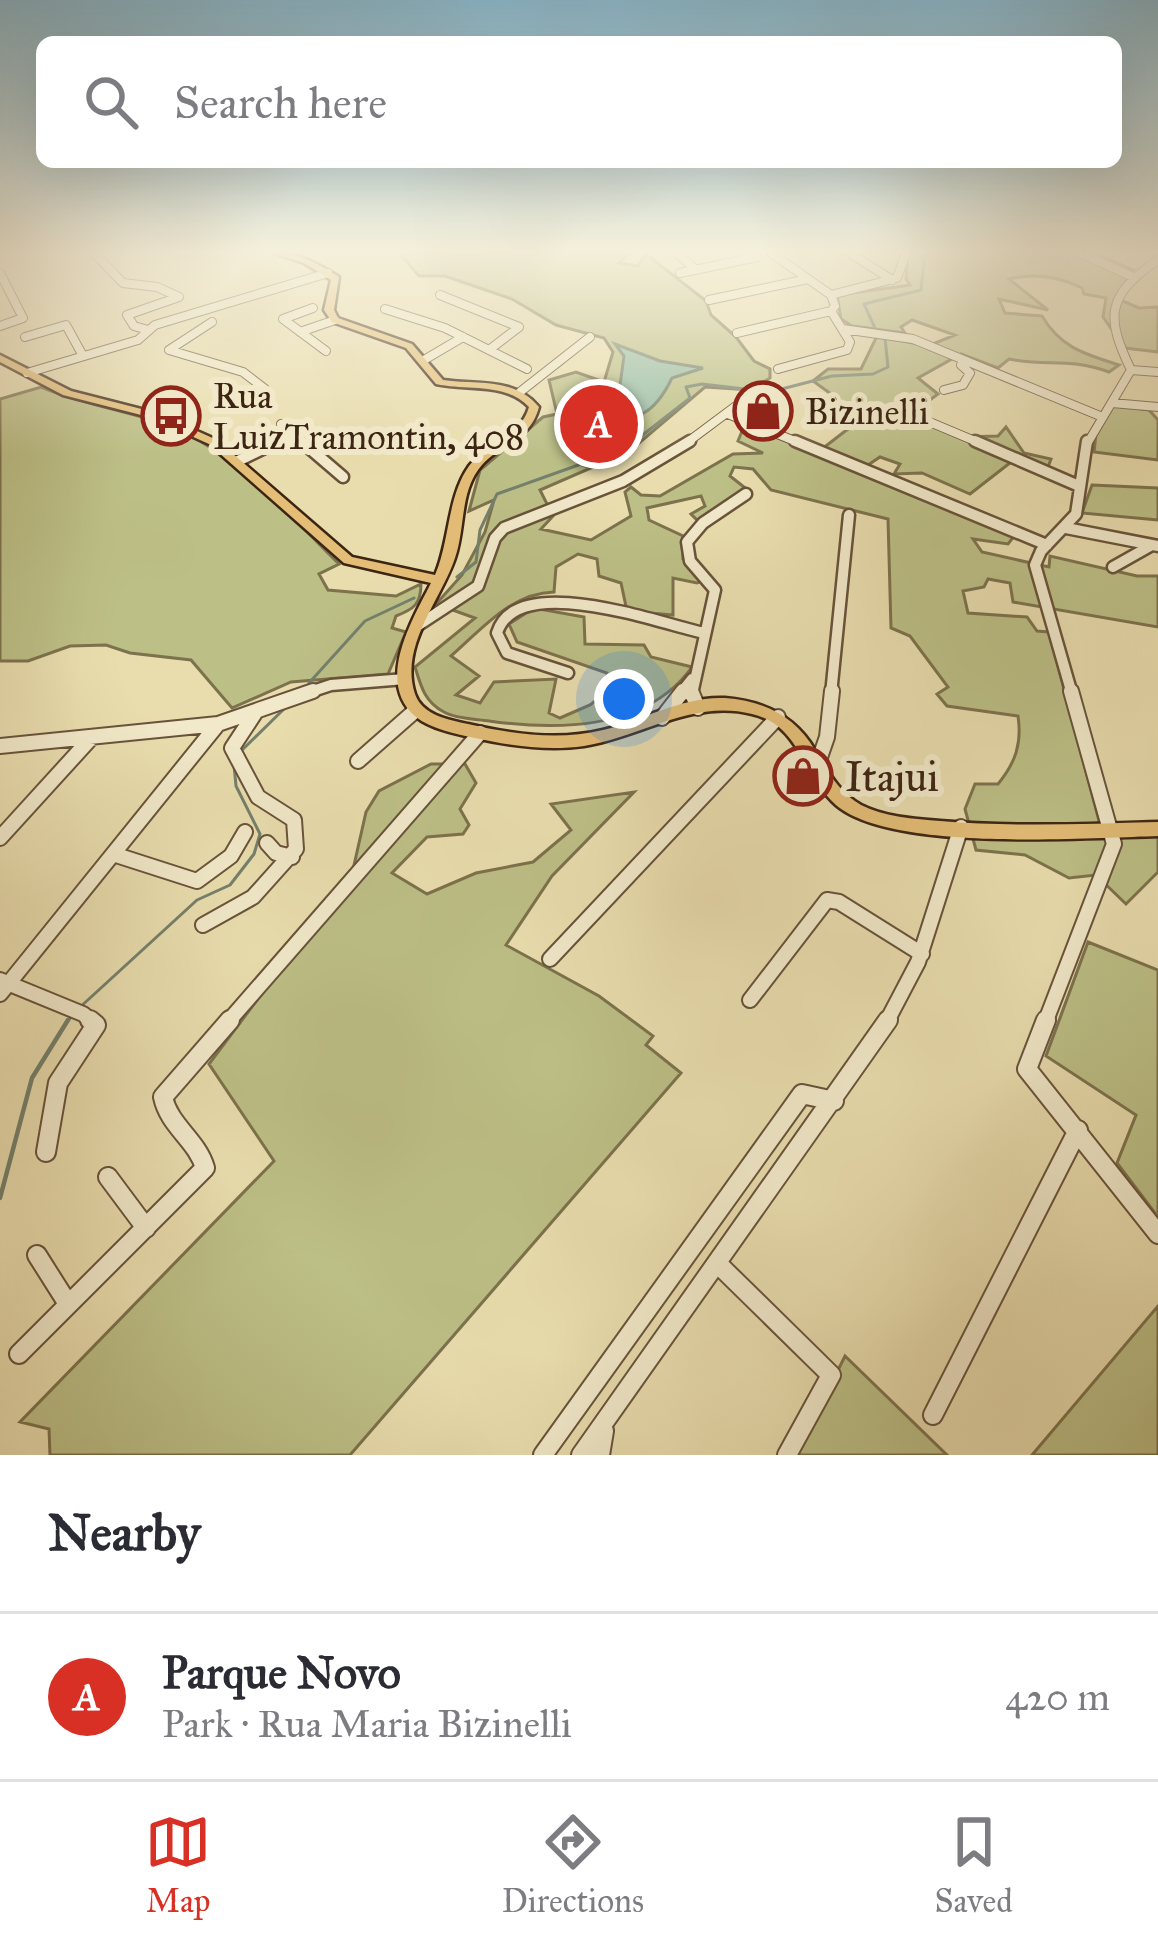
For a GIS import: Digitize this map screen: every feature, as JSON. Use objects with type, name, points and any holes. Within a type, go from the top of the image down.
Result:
[{"type":"main road","points":[[337,321],[403,343],[422,357],[440,382],[520,392],[531,402],[533,415],[520,431],[472,468],[439,580],[417,626],[405,679],[416,710],[480,733],[575,740],[728,704],[778,717],[802,736],[841,801],[862,814],[961,827],[1158,829]]},
{"type":"main road","points":[[0,358],[67,393],[172,422],[213,442],[348,560],[439,580]]},
{"type":"street","points":[[131,321],[146,332]]},
{"type":"street","points":[[27,373],[175,321]]},
{"type":"street","points":[[211,321],[169,350],[243,373],[265,388]]},
{"type":"street","points":[[285,321],[326,351]]},
{"type":"street","points":[[300,332],[331,321]]},
{"type":"street","points":[[418,321],[527,369]]},
{"type":"street","points":[[489,350],[519,327],[503,321]]},
{"type":"street","points":[[737,333],[789,321]]},
{"type":"street","points":[[778,369],[844,352],[850,344],[837,321]]},
{"type":"street","points":[[1113,321],[1131,370]]},
{"type":"street","points":[[25,337],[66,326],[83,356]]},
{"type":"street","points":[[842,328],[913,339],[1100,416]]},
{"type":"street","points":[[422,357],[463,337]]},
{"type":"street","points":[[520,392],[590,337]]},
{"type":"street","points":[[944,390],[963,385],[970,373],[961,366],[965,361]]},
{"type":"street","points":[[1131,370],[1158,372]]},
{"type":"street","points":[[1131,370],[1086,444],[1077,510],[1036,559],[1036,577],[1113,829],[1112,853],[1027,1069],[1158,1234]]},
{"type":"street","points":[[417,626],[478,586],[495,538],[504,528],[614,485],[728,415],[744,400]]},
{"type":"street","points":[[1112,403],[1158,407]]},
{"type":"street","points":[[728,415],[1047,545]]},
{"type":"street","points":[[913,415],[1079,486]]},
{"type":"street","points":[[281,424],[343,477]]},
{"type":"street","points":[[238,461],[297,433]]},
{"type":"street","points":[[698,708],[691,698],[692,679],[714,583],[686,557],[685,542],[746,494]]},
{"type":"street","points":[[818,763],[827,737],[849,515]]},
{"type":"street","points":[[1066,528],[1155,545]]},
{"type":"street","points":[[1112,567],[1155,545]]},
{"type":"street","points":[[568,673],[507,653],[496,633],[503,617],[518,606],[548,602],[704,633]]},
{"type":"street","points":[[0,746],[218,724],[343,682],[405,679]]},
{"type":"street","points":[[662,718],[692,679]]},
{"type":"street","points":[[358,761],[416,710]]},
{"type":"street","points":[[203,925],[253,897],[296,849],[295,820],[258,797],[237,755],[241,734],[256,712]]},
{"type":"street","points":[[550,959],[778,717]]},
{"type":"street","points":[[218,724],[241,734]]},
{"type":"street","points":[[46,1152],[58,1082],[96,1030],[76,1011],[3,986],[218,724]]},
{"type":"street","points":[[19,1354],[206,1168],[202,1154],[165,1113],[163,1097],[480,733]]},
{"type":"street","points":[[0,838],[93,736]]},
{"type":"street","points":[[581,1455],[604,1430],[880,1035],[922,953],[961,827]]},
{"type":"street","points":[[113,854],[194,881],[231,856],[245,832]]},
{"type":"street","points":[[267,843],[276,853],[292,857]]},
{"type":"street","points":[[750,1000],[827,900],[839,902],[922,953]]},
{"type":"street","points":[[543,1455],[802,1094],[834,1101]]},
{"type":"street","points":[[933,1415],[1078,1130]]},
{"type":"street","points":[[108,1178],[146,1228]]},
{"type":"street","points":[[37,1255],[68,1304]]},
{"type":"street","points":[[719,1265],[831,1375],[787,1455]]},
{"type":"street","points":[[600,1455],[604,1430]]},
{"type":"shaded area","points":[[549,321],[718,321],[754,361],[770,369],[770,378],[751,390],[705,387],[625,455],[585,466],[591,468],[540,490],[553,516],[541,529],[591,540],[631,516],[625,492],[631,487],[641,495],[660,496],[733,454],[763,453],[738,441],[745,424],[818,452],[857,422],[849,407],[813,381],[828,369],[861,369],[877,336],[928,346],[955,335],[915,321],[1045,321],[1066,343],[1119,365],[1109,372],[1009,359],[998,368],[961,354],[918,378],[938,394],[911,414],[961,437],[998,436],[1006,427],[1024,453],[1051,459],[1048,467],[1015,459],[970,494],[922,473],[894,474],[900,464],[880,457],[862,469],[1015,535],[1008,544],[973,539],[982,552],[1049,567],[1050,556],[1137,576],[1158,576],[1158,627],[1013,602],[1010,583],[988,579],[984,587],[963,591],[968,613],[1027,617],[1037,631],[1049,632],[1103,836],[1158,834],[1158,872],[1126,904],[1096,875],[1069,878],[1025,855],[976,850],[965,809],[975,784],[998,784],[1009,768],[1018,744],[1018,716],[947,706],[937,694],[948,687],[910,636],[891,628],[888,519],[771,490],[753,469],[734,467],[730,476],[744,487],[730,504],[700,523],[691,514],[705,506],[701,496],[647,508],[649,520],[683,536],[683,559],[706,579],[697,583],[673,578],[673,615],[627,611],[621,583],[599,576],[597,559],[578,554],[556,567],[554,592],[511,606],[451,656],[479,676],[456,695],[480,703],[494,682],[556,679],[549,713],[560,718],[590,705],[607,692],[607,673],[517,642],[509,624],[534,608],[584,617],[585,644],[644,645],[651,657],[692,667],[673,688],[627,714],[573,725],[466,718],[432,704],[415,667],[475,618],[436,604],[462,575],[485,532],[494,500],[469,511],[480,470],[543,417],[557,414],[549,380],[576,372],[604,382],[613,352],[604,338]]},
{"type":"shaded area","points":[[844,321],[911,321],[901,327],[905,333]]},
{"type":"shaded area","points":[[1106,321],[1158,321],[1158,352],[1125,348]]},
{"type":"shaded area","points":[[615,344],[660,361],[703,368],[672,378],[652,407],[624,417],[601,405],[620,385],[624,356]]},
{"type":"shaded area","points":[[41,387],[166,425],[206,444],[266,492],[339,564],[319,574],[328,590],[396,596],[421,584],[415,605],[396,616],[392,628],[406,632],[388,674],[291,682],[232,708],[191,660],[130,653],[106,645],[70,646],[28,661],[0,661],[0,399]]},
{"type":"shaded area","points":[[1115,405],[1149,410],[1158,420],[1158,460],[1094,452],[1097,425]]},
{"type":"shaded area","points":[[1092,485],[1158,488],[1158,520],[1082,513]]},
{"type":"shaded area","points":[[431,764],[465,764],[476,783],[460,809],[469,825],[463,834],[427,837],[392,873],[427,894],[476,873],[533,862],[571,830],[551,804],[634,792],[552,876],[506,945],[599,996],[653,1036],[646,1045],[681,1073],[350,1455],[50,1455],[49,1429],[20,1422],[274,1161],[209,1064],[352,874],[366,812],[379,791]]},
{"type":"shaded area","points":[[1088,942],[1158,970],[1158,1217],[1117,1163],[1136,1115],[1046,1056]]},
{"type":"shaded area","points":[[1158,1306],[1158,1455],[1032,1455]]},
{"type":"shaded area","points":[[845,1356],[947,1455],[796,1455]]},
{"type":"waterway","points":[[872,321],[875,328]]},
{"type":"waterway","points":[[457,577],[476,562],[480,530],[497,494],[626,448],[690,398],[686,387],[702,384],[770,392],[832,376],[873,374],[888,367],[885,338]]},
{"type":"waterway","points":[[309,683],[365,621],[414,598]]},
{"type":"waterway","points":[[240,752],[285,708]]},
{"type":"waterway","points":[[78,1009],[197,900],[230,885],[254,854],[260,834],[236,786],[234,765]]},
{"type":"waterway","points":[[66,1022],[72,1016]]},
{"type":"waterway","points":[[0,1198],[32,1078],[66,1022]]},
{"type":"place","name":"Bizinelli","points":[[763,411]]},
{"type":"place","name":"Rua LuizTramontin, 408","points":[[171,416]]},
{"type":"place","name":"Parque Novo","points":[[599,424]]},
{"type":"place","name":"Itajui","points":[[803,776]]}]
